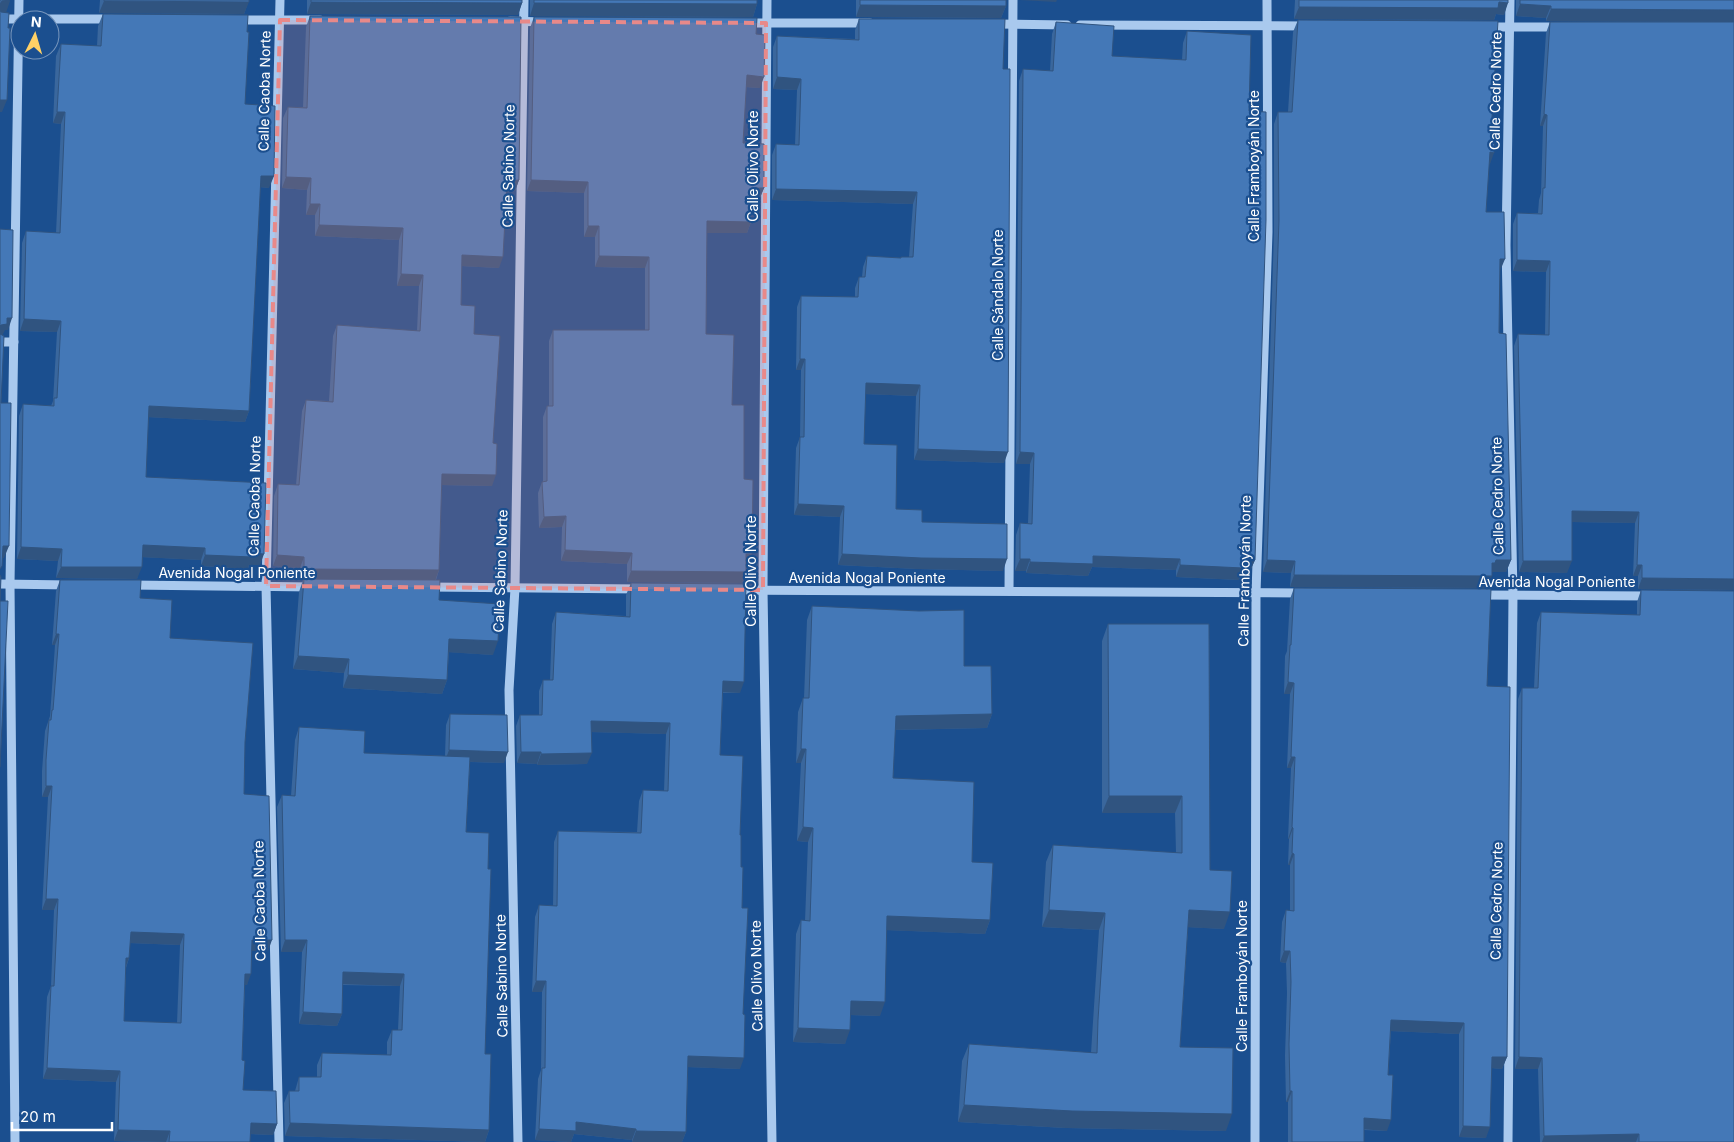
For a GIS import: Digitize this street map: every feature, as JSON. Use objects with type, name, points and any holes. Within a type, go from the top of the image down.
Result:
[{"type":"street","name":"Calle Caoba Norte","points":[[279,1142],[266,586],[280,0]]},
{"type":"street","name":"Calle Sabino Norte","points":[[518,1142],[509,690],[514,588],[524,0]]},
{"type":"street","name":"Calle Olivo Norte","points":[[766,0],[764,590],[772,1142]]},
{"type":"street","name":"Calle Sándalo Norte","points":[[1009,591],[1013,0]]},
{"type":"street","name":"Calle Framboyán Norte","points":[[1255,1142],[1256,593],[1268,232],[1267,0]]},
{"type":"street","name":"Calle Cedro Norte","points":[[1508,1142],[1513,595],[1506,246],[1510,0]]},
{"type":"street","points":[[60,19],[125,19]]},
{"type":"street","points":[[232,20],[329,20]]},
{"type":"street","points":[[505,21],[554,22]]},
{"type":"street","points":[[737,22],[884,24]]},
{"type":"street","points":[[983,24],[1315,26]]},
{"type":"street","points":[[1471,27],[1568,27]]},
{"type":"street","points":[[15,1142],[10,584],[18,60]]},
{"type":"street","points":[[0,342],[14,342]]},
{"type":"street","points":[[0,584],[79,585]]},
{"type":"street","name":"Avenida Nogal Poniente","points":[[118,585],[326,587]]},
{"type":"street","points":[[415,587],[654,589]]},
{"type":"street","name":"Avenida Nogal Poniente","points":[[724,590],[1315,593]]},
{"type":"street","name":"Avenida Nogal Poniente","points":[[1473,594],[1657,596]]},
{"type":"highlighted area","points":[[280,20],[766,23],[763,590],[266,586]]},
{"type":"building","points":[[249,0],[249,2],[104,1]]},
{"type":"building","points":[[311,0],[522,0],[522,3],[311,2]]},
{"type":"building","points":[[534,0],[757,0],[757,4],[534,3]]},
{"type":"building","points":[[860,0],[1006,0],[1006,6],[860,5]]},
{"type":"building","points":[[1299,0],[1508,0],[1508,3],[1499,2],[1498,8],[1299,7]]},
{"type":"building","points":[[1520,0],[1734,0],[1734,10],[1551,9],[1551,6],[1520,4]]},
{"type":"building","points":[[0,10],[1,12],[9,13],[8,28],[10,28],[7,100],[0,100]]},
{"type":"building","points":[[103,14],[248,15],[247,32],[249,32],[245,104],[275,106],[274,176],[261,176],[249,411],[149,406],[146,477],[266,483],[264,554],[252,553],[252,557],[205,555],[205,548],[143,545],[142,567],[61,567],[62,549],[21,547],[23,404],[54,406],[54,398],[57,398],[61,321],[24,319],[26,231],[60,233],[65,112],[57,112],[61,44],[101,46]]},
{"type":"building","points":[[310,16],[521,17],[519,180],[507,181],[503,257],[462,255],[461,305],[475,306],[474,334],[500,336],[493,443],[497,444],[496,475],[442,474],[439,570],[304,569],[304,557],[277,555],[278,484],[299,485],[306,400],[333,402],[337,325],[420,331],[423,275],[401,274],[403,228],[319,225],[320,204],[310,204],[311,178],[286,177],[288,107],[307,108]]},
{"type":"building","points":[[534,17],[757,18],[756,34],[765,35],[764,77],[747,75],[743,143],[764,144],[764,188],[751,188],[751,222],[707,221],[706,334],[734,335],[732,405],[744,405],[744,479],[753,480],[752,554],[746,554],[746,572],[631,571],[632,553],[565,550],[566,516],[544,517],[542,482],[547,481],[547,406],[553,406],[553,330],[649,330],[649,257],[599,256],[599,226],[588,226],[588,182],[531,180]]},
{"type":"building","points":[[859,19],[1005,19],[1003,69],[1010,69],[1008,452],[918,449],[920,385],[866,383],[864,444],[897,445],[896,509],[922,510],[922,522],[1007,524],[1007,559],[921,558],[842,554],[844,506],[798,504],[800,437],[804,437],[805,359],[800,359],[801,296],[858,297],[859,277],[865,277],[867,256],[913,257],[917,192],[776,189],[776,144],[799,145],[801,79],[777,77],[777,36],[859,40]]},
{"type":"building","points":[[1298,20],[1498,21],[1492,117],[1496,117],[1494,153],[1490,152],[1486,212],[1504,212],[1505,259],[1500,259],[1499,333],[1506,334],[1511,560],[1496,560],[1495,563],[1492,563],[1492,576],[1294,575],[1295,561],[1267,560],[1279,220],[1278,112],[1292,112]]},
{"type":"building","points":[[1056,22],[1114,26],[1112,56],[1186,60],[1187,31],[1251,35],[1249,111],[1266,112],[1266,220],[1255,560],[1243,559],[1243,568],[1180,565],[1180,559],[1093,556],[1093,564],[1030,562],[1030,559],[1020,559],[1020,523],[1032,524],[1034,453],[1020,452],[1023,69],[1053,71]]},
{"type":"building","points":[[1550,22],[1734,22],[1734,579],[1642,578],[1642,565],[1637,565],[1639,512],[1572,511],[1572,561],[1523,561],[1518,334],[1549,335],[1550,261],[1517,260],[1517,213],[1542,214],[1543,188],[1545,188],[1547,115],[1544,114]]},
{"type":"building","points":[[0,229],[13,230],[12,318],[7,318],[7,324],[0,326]]},
{"type":"building","points":[[0,334],[4,336],[1,403],[11,403],[9,546],[3,546],[2,566],[0,569]]},
{"type":"building","points":[[304,579],[440,580],[439,600],[500,604],[498,641],[449,639],[447,680],[348,675],[349,659],[298,656]]},
{"type":"building","points":[[60,580],[141,580],[140,598],[172,600],[170,638],[253,643],[245,742],[244,794],[269,796],[272,940],[252,940],[251,974],[245,974],[242,1060],[245,1061],[243,1090],[276,1091],[277,1124],[251,1123],[250,1142],[169,1142],[170,1131],[118,1130],[120,1071],[47,1068],[51,986],[54,986],[58,899],[46,899],[52,786],[46,786],[46,760],[49,720],[51,720],[53,710],[59,634],[56,634]],"holes":[[[131,932],[184,934],[181,1023],[124,1021],[126,958],[129,958]]]},
{"type":"building","points":[[631,583],[746,584],[744,682],[723,681],[720,755],[743,756],[740,835],[741,867],[743,867],[742,908],[748,908],[743,1014],[745,1015],[744,1058],[688,1056],[686,1132],[636,1131],[636,1129],[576,1122],[576,1131],[539,1129],[542,1068],[545,1068],[546,981],[536,981],[539,905],[557,906],[558,831],[641,833],[643,790],[668,791],[670,723],[591,721],[592,753],[541,754],[541,752],[521,752],[520,715],[542,715],[543,680],[553,680],[556,612],[630,617]]},
{"type":"building","points":[[1294,588],[1491,589],[1487,686],[1510,687],[1507,1057],[1492,1057],[1490,1127],[1463,1126],[1464,1023],[1391,1020],[1388,1075],[1393,1075],[1391,1120],[1364,1118],[1364,1142],[1292,1142],[1292,1091],[1290,1091],[1289,1044],[1290,951],[1284,951],[1286,910],[1294,911],[1292,827],[1295,757],[1291,757],[1294,683],[1288,682]]},
{"type":"building","points":[[1641,590],[1734,591],[1734,1142],[1639,1142],[1639,1134],[1544,1136],[1542,1058],[1519,1057],[1522,688],[1538,688],[1541,612],[1640,615]]},
{"type":"building","points":[[0,601],[8,601],[0,767]]},
{"type":"building","points":[[812,606],[919,611],[964,610],[964,666],[991,666],[992,714],[896,716],[893,778],[974,782],[972,862],[993,863],[990,920],[887,916],[885,1002],[851,1001],[850,1030],[798,1028],[801,920],[810,921],[813,828],[803,827],[806,749],[801,749],[803,698],[809,698]]},
{"type":"building","points":[[1108,624],[1209,624],[1210,870],[1232,871],[1230,912],[1189,910],[1180,1047],[1233,1048],[1232,1114],[1072,1111],[964,1105],[969,1044],[1097,1053],[1105,913],[1049,910],[1053,845],[1182,853],[1182,796],[1109,796]]},
{"type":"building","points":[[450,714],[507,715],[508,752],[449,750]]},
{"type":"building","points":[[299,727],[365,731],[364,753],[470,757],[466,832],[489,833],[488,869],[491,869],[485,1054],[491,1054],[489,1130],[290,1123],[289,1091],[299,1091],[299,1077],[321,1077],[322,1053],[391,1055],[392,1030],[402,1030],[404,974],[343,972],[342,1014],[303,1012],[307,940],[285,940],[282,795],[295,796]]}]
